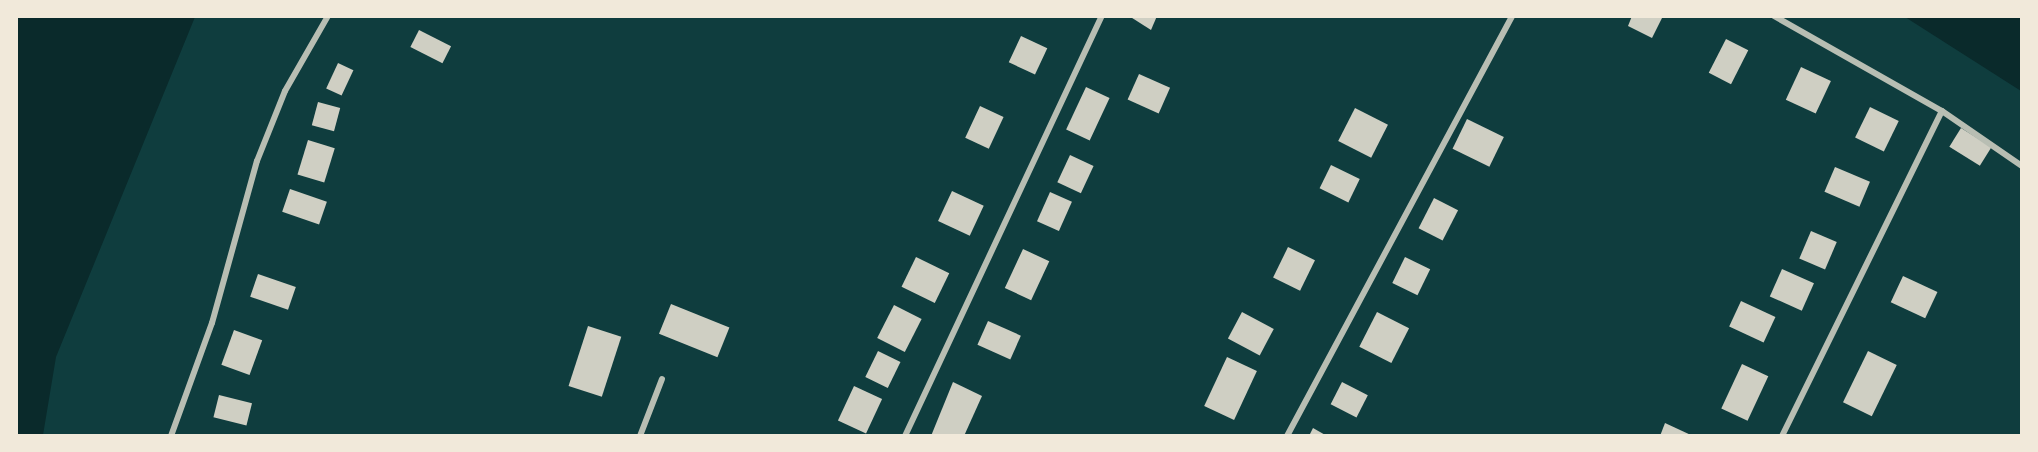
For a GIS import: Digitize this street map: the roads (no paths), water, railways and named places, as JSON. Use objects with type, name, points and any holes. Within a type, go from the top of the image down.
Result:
[{"type":"street","points":[[171,435],[212,323],[257,161],[285,91],[328,16]]},
{"type":"street","points":[[905,435],[1102,16]]},
{"type":"street","points":[[1287,435],[1512,16]]},
{"type":"street","points":[[1774,16],[1942,111],[2022,166]]},
{"type":"street","points":[[1782,435],[1942,111]]},
{"type":"street","points":[[640,435],[662,379]]},
{"type":"water","points":[[16,17],[195,17],[56,357],[43,435],[17,435]]},
{"type":"water","points":[[1905,17],[2021,17],[2021,91]]}]
